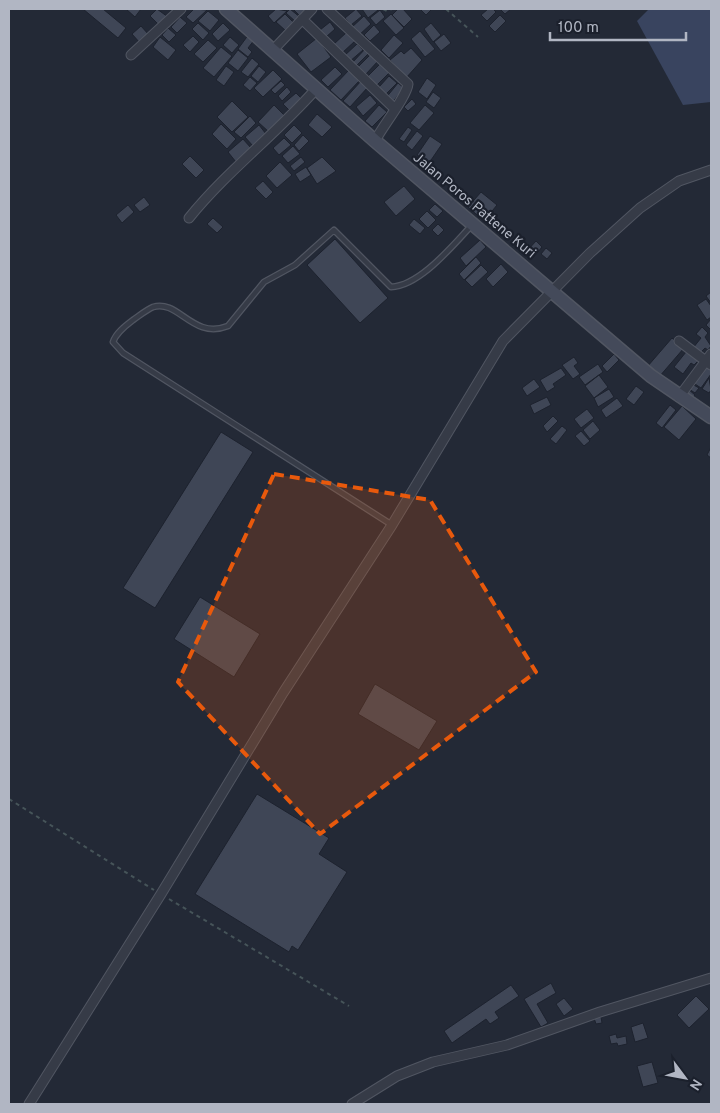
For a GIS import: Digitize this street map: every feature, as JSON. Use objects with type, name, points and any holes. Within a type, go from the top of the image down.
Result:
[{"type":"street","points":[[131,55],[181,9]]},
{"type":"street","name":"Jalan Poros Pattene Kuri","points":[[226,9],[274,49],[316,89],[472,225],[651,376],[679,397],[711,417]]},
{"type":"street","points":[[274,49],[312,9]]},
{"type":"street","points":[[326,9],[407,82],[406,92],[385,121],[375,141]]},
{"type":"street","points":[[302,19],[395,109]]},
{"type":"street","points":[[188,218],[221,180],[289,119],[316,89]]},
{"type":"street","points":[[29,1104],[282,693],[392,526],[503,341],[551,291],[640,208],[679,181],[711,170]]},
{"type":"street","points":[[679,341],[710,360],[679,397]]},
{"type":"street","points":[[352,1104],[397,1076],[433,1062],[507,1045],[600,1012],[697,984],[711,978]]},
{"type":"lane","points":[[392,526],[123,353],[113,342],[115,336],[128,324],[151,308],[159,306],[168,308],[208,330],[228,326],[264,282],[295,264],[334,230],[391,286],[396,286],[417,277],[472,225]]},
{"type":"path","points":[[383,9],[387,12],[392,9]]},
{"type":"path","points":[[446,9],[478,37]]},
{"type":"path","points":[[9,799],[160,894],[349,1006]]},
{"type":"highlighted area","points":[[274,474],[430,500],[536,672],[320,834],[178,682]]},
{"type":"water","points":[[649,9],[711,9],[711,102],[683,105],[637,21]]},
{"type":"building","points":[[83,9],[103,9],[126,28],[118,38]]},
{"type":"building","points":[[126,9],[141,9],[135,17]]},
{"type":"building","points":[[157,9],[168,17],[160,26],[150,16]]},
{"type":"building","points":[[194,9],[207,10],[193,23],[186,17]]},
{"type":"building","points":[[276,9],[287,11],[274,23],[268,16]]},
{"type":"building","points":[[290,9],[301,18],[296,22],[286,13]]},
{"type":"building","points":[[293,9],[311,9],[302,18]]},
{"type":"building","points":[[356,9],[362,16],[351,25],[345,18]]},
{"type":"building","points":[[362,9],[377,9],[378,10],[368,18]]},
{"type":"building","points":[[398,9],[403,9],[412,19],[404,27],[392,15]]},
{"type":"building","points":[[420,9],[432,9],[426,15]]},
{"type":"building","points":[[488,9],[493,9],[496,12],[487,21],[481,15]]},
{"type":"building","points":[[500,9],[511,9],[505,14]]},
{"type":"building","points":[[380,10],[385,17],[376,25],[370,18]]},
{"type":"building","points":[[208,11],[219,20],[210,31],[198,21]]},
{"type":"building","points":[[285,14],[294,23],[286,31],[276,22]]},
{"type":"building","points":[[391,14],[404,28],[396,35],[383,21]]},
{"type":"building","points":[[500,15],[506,21],[495,32],[489,26]]},
{"type":"building","points":[[364,16],[371,24],[358,36],[351,28]]},
{"type":"building","points":[[180,17],[187,23],[177,33],[171,27]]},
{"type":"building","points":[[330,22],[335,29],[326,37],[320,30]]},
{"type":"building","points":[[198,23],[209,33],[203,40],[192,29]]},
{"type":"building","points":[[223,23],[230,30],[218,41],[212,34]]},
{"type":"building","points":[[431,23],[441,35],[433,42],[424,29]]},
{"type":"building","points":[[374,25],[380,32],[370,41],[364,35]]},
{"type":"building","points":[[141,26],[149,35],[140,43],[132,34]]},
{"type":"building","points":[[168,28],[176,35],[169,42],[162,35]]},
{"type":"building","points":[[420,31],[435,49],[425,57],[411,39]]},
{"type":"building","points":[[347,32],[355,41],[342,53],[334,44]]},
{"type":"building","points":[[249,34],[255,39],[248,48],[252,52],[248,57],[238,49]]},
{"type":"building","points":[[444,34],[451,43],[441,51],[434,42]]},
{"type":"building","points":[[394,35],[403,43],[389,58],[381,50]]},
{"type":"building","points":[[193,36],[199,42],[190,52],[183,45]]},
{"type":"building","points":[[160,37],[176,50],[168,60],[153,47]]},
{"type":"building","points":[[230,37],[239,45],[232,53],[223,45]]},
{"type":"building","points":[[317,38],[331,57],[311,72],[297,54]]},
{"type":"building","points":[[208,40],[217,48],[203,62],[194,54]]},
{"type":"building","points":[[357,44],[363,50],[349,62],[344,56]]},
{"type":"building","points":[[221,47],[232,56],[214,77],[203,68]]},
{"type":"building","points":[[366,48],[370,52],[356,66],[352,63]]},
{"type":"building","points":[[411,48],[422,60],[406,78],[390,60],[401,51],[404,54]]},
{"type":"building","points":[[238,50],[248,58],[238,71],[228,63]]},
{"type":"building","points":[[372,53],[379,60],[366,74],[358,67]]},
{"type":"building","points":[[252,58],[259,64],[248,77],[241,72]]},
{"type":"building","points":[[382,62],[391,71],[377,85],[368,76]]},
{"type":"building","points":[[226,66],[234,72],[224,86],[216,80]]},
{"type":"building","points":[[259,66],[266,72],[258,82],[251,76]]},
{"type":"building","points":[[335,67],[342,74],[328,87],[321,80]]},
{"type":"building","points":[[273,70],[282,79],[263,97],[254,88]]},
{"type":"building","points":[[349,70],[360,80],[341,100],[330,90]]},
{"type":"building","points":[[389,76],[397,83],[386,94],[379,87]]},
{"type":"building","points":[[250,77],[257,83],[250,91],[243,85]]},
{"type":"building","points":[[427,78],[436,85],[427,99],[418,92]]},
{"type":"building","points":[[281,81],[285,85],[275,94],[271,90]]},
{"type":"building","points":[[361,81],[368,87],[350,107],[343,101]]},
{"type":"building","points":[[398,83],[404,88],[391,104],[385,99]]},
{"type":"building","points":[[287,87],[291,92],[282,101],[278,96]]},
{"type":"building","points":[[433,92],[441,98],[434,108],[426,102]]},
{"type":"building","points":[[296,93],[303,100],[290,111],[283,104]]},
{"type":"building","points":[[370,95],[377,103],[363,116],[356,107]]},
{"type":"building","points":[[412,99],[416,104],[408,111],[404,107]]},
{"type":"building","points":[[232,101],[248,117],[232,132],[217,117]]},
{"type":"building","points":[[274,105],[285,116],[269,132],[258,122]]},
{"type":"building","points":[[379,105],[387,112],[372,127],[365,121]]},
{"type":"building","points":[[425,105],[434,113],[419,130],[410,123]]},
{"type":"building","points":[[317,114],[332,127],[322,137],[308,125]]},
{"type":"building","points":[[250,116],[256,123],[241,138],[234,132]]},
{"type":"building","points":[[221,124],[236,139],[227,149],[212,134]]},
{"type":"building","points":[[259,125],[266,134],[253,146],[245,137]]},
{"type":"building","points":[[294,125],[302,133],[292,143],[284,135]]},
{"type":"building","points":[[408,127],[412,130],[404,142],[399,139]]},
{"type":"building","points":[[417,131],[423,136],[412,150],[406,145]]},
{"type":"building","points":[[303,135],[309,141],[299,151],[294,145]]},
{"type":"building","points":[[430,136],[442,144],[429,163],[417,155]]},
{"type":"building","points":[[284,138],[291,145],[279,155],[273,148]]},
{"type":"building","points":[[243,139],[251,148],[236,162],[228,152]]},
{"type":"building","points":[[293,146],[300,154],[288,163],[282,156]]},
{"type":"building","points":[[190,156],[204,170],[196,178],[182,164]]},
{"type":"building","points":[[301,157],[305,162],[294,171],[290,166]]},
{"type":"building","points":[[322,157],[336,171],[317,184],[307,168]]},
{"type":"building","points":[[280,162],[292,175],[277,188],[266,176]]},
{"type":"building","points":[[306,167],[311,175],[300,182],[295,174]]},
{"type":"building","points":[[263,181],[273,192],[266,199],[255,188]]},
{"type":"building","points":[[404,186],[415,199],[396,216],[384,202]]},
{"type":"building","points":[[481,192],[497,205],[484,221],[468,207]]},
{"type":"building","points":[[144,197],[150,205],[140,212],[134,205]]},
{"type":"building","points":[[435,204],[443,211],[437,217],[429,210]]},
{"type":"building","points":[[128,205],[134,212],[122,223],[116,215]]},
{"type":"building","points":[[427,211],[436,220],[428,228],[419,219]]},
{"type":"building","points":[[213,218],[223,227],[217,233],[207,224]]},
{"type":"building","points":[[414,219],[425,228],[420,234],[409,225]]},
{"type":"building","points":[[438,224],[444,230],[438,236],[432,230]]},
{"type":"building","points":[[335,239],[388,298],[360,323],[307,265]]},
{"type":"building","points":[[480,240],[486,247],[466,266],[460,258]]},
{"type":"building","points":[[536,241],[542,247],[533,258],[526,252]]},
{"type":"building","points":[[546,248],[552,253],[547,259],[541,254]]},
{"type":"building","points":[[476,257],[481,263],[464,280],[459,274]]},
{"type":"building","points":[[501,264],[508,272],[493,287],[486,279]]},
{"type":"building","points":[[481,265],[488,272],[472,287],[465,280]]},
{"type":"building","points":[[711,292],[711,303],[706,296]]},
{"type":"building","points":[[706,299],[711,306],[711,317],[707,320],[697,305]]},
{"type":"building","points":[[711,319],[711,330],[706,325]]},
{"type":"building","points":[[702,327],[708,333],[705,337],[711,346],[708,350],[705,348],[699,354],[693,348],[701,338],[696,334]]},
{"type":"building","points":[[672,338],[684,348],[659,377],[647,367]]},
{"type":"building","points":[[686,352],[698,361],[694,365],[691,363],[683,374],[674,367]]},
{"type":"building","points":[[614,354],[619,360],[607,372],[602,366]]},
{"type":"building","points":[[574,357],[578,363],[574,366],[580,374],[573,379],[562,365]]},
{"type":"building","points":[[598,364],[603,372],[585,385],[579,377]]},
{"type":"building","points":[[704,365],[711,370],[711,374],[701,388],[692,382]]},
{"type":"building","points":[[561,368],[566,375],[553,384],[555,387],[547,392],[540,380]]},
{"type":"building","points":[[599,375],[608,387],[594,398],[585,386]]},
{"type":"building","points":[[709,378],[711,390],[709,393],[702,389]]},
{"type":"building","points":[[534,379],[540,387],[527,396],[522,388]]},
{"type":"building","points":[[692,384],[699,388],[695,393],[689,389]]},
{"type":"building","points":[[636,386],[644,392],[634,405],[626,399]]},
{"type":"building","points":[[609,389],[614,397],[598,407],[594,398]]},
{"type":"building","points":[[688,389],[695,395],[692,399],[685,394]]},
{"type":"building","points":[[547,397],[551,405],[534,414],[530,405]]},
{"type":"building","points":[[617,398],[623,406],[606,418],[601,410]]},
{"type":"building","points":[[670,405],[676,410],[662,428],[656,423]]},
{"type":"building","points":[[682,406],[696,419],[679,440],[664,427]]},
{"type":"building","points":[[587,409],[594,418],[581,428],[574,419]]},
{"type":"building","points":[[553,416],[558,421],[547,432],[543,426]]},
{"type":"building","points":[[593,421],[600,430],[590,439],[583,430]]},
{"type":"building","points":[[562,426],[567,430],[556,444],[550,439]]},
{"type":"building","points":[[581,431],[590,441],[584,446],[575,436]]},
{"type":"building","points":[[221,432],[253,452],[155,608],[123,588]]},
{"type":"building","points":[[711,447],[711,458],[707,455]]},
{"type":"building","points":[[200,597],[260,634],[234,677],[174,639]]},
{"type":"building","points":[[375,684],[437,721],[419,750],[358,714]]},
{"type":"building","points":[[257,794],[329,838],[319,854],[347,872],[298,950],[292,946],[289,952],[195,894]]},
{"type":"building","points":[[551,983],[556,993],[537,1004],[548,1023],[541,1027],[524,999]]},
{"type":"building","points":[[511,985],[519,996],[495,1012],[499,1018],[490,1024],[486,1019],[452,1043],[444,1031]]},
{"type":"building","points":[[696,996],[709,1009],[689,1028],[677,1015]]},
{"type":"building","points":[[564,998],[573,1009],[564,1016],[556,1004]]},
{"type":"building","points":[[601,1017],[602,1023],[596,1024],[594,1018]]},
{"type":"building","points":[[643,1023],[648,1038],[635,1042],[631,1027]]},
{"type":"building","points":[[616,1034],[617,1038],[626,1036],[627,1044],[618,1046],[617,1043],[611,1044],[609,1036]]},
{"type":"building","points":[[652,1062],[658,1083],[643,1087],[637,1066]]}]
